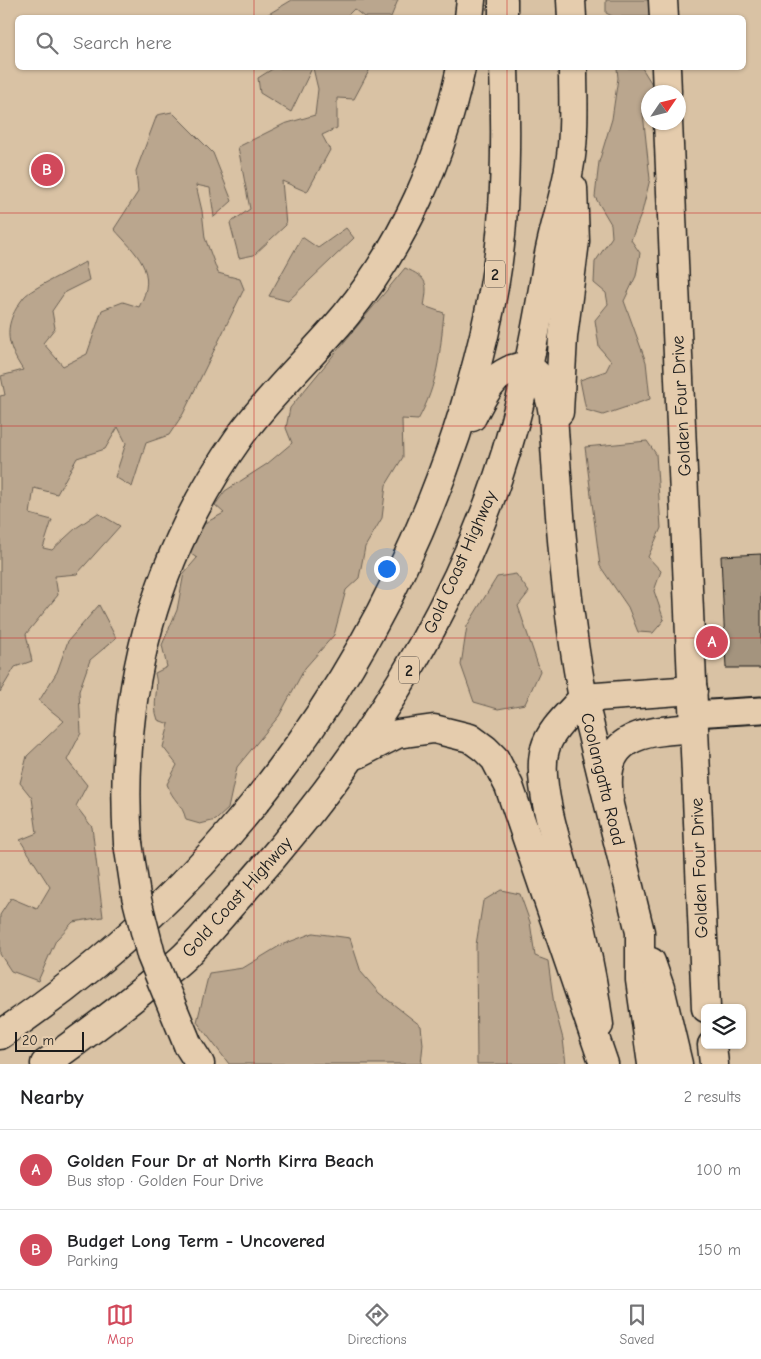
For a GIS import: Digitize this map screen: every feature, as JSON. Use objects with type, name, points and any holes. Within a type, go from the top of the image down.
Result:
[{"type":"main road","points":[[469,15],[471,0]]},
{"type":"main road","points":[[503,0],[503,15]]},
{"type":"main road","points":[[572,0],[572,15]]},
{"type":"main road","points":[[663,0],[664,15]]},
{"type":"main road","points":[[194,1054],[151,955],[136,896],[128,844],[126,751],[136,675],[164,577],[198,503],[242,434],[347,313],[375,276],[410,214],[429,173],[444,134],[460,70]]},
{"type":"main road","name":"2","points":[[0,1035],[42,1006],[118,946],[166,900],[254,807],[322,713],[360,651],[410,551],[443,474],[468,397],[485,330],[500,245],[504,172],[504,70]]},
{"type":"main road","name":"Gold Coast Highway","points":[[45,1064],[88,1034],[184,957],[287,843],[354,757],[415,661],[453,584],[498,476],[527,368],[552,237],[571,157],[573,70]]},
{"type":"main road","points":[[666,70],[667,85]]},
{"type":"main road","name":"Golden Four Drive","points":[[668,130],[706,1004]]},
{"type":"main road","points":[[559,485],[559,423],[563,337],[575,241],[571,157]]},
{"type":"main road","points":[[443,474],[477,407],[495,379],[514,369],[527,368],[539,375],[550,397],[567,595],[572,639],[584,698],[693,711]]},
{"type":"main road","name":"Coolangatta Road","points":[[584,698],[640,932],[640,980],[652,1064]]},
{"type":"main road","name":"Coolangatta Road","points":[[584,698],[547,743],[543,761],[543,782],[582,932],[604,1064]]},
{"type":"main road","points":[[610,806],[608,787],[610,767],[625,743],[634,736],[650,732],[693,711]]},
{"type":"main road","points":[[354,757],[397,734],[434,728],[470,738],[495,759],[509,786],[604,1064]]},
{"type":"main road","points":[[640,932],[660,988],[678,1064]]},
{"type":"main road","points":[[712,1049],[714,1064]]},
{"type":"street","points":[[693,711],[761,710]]},
{"type":"shaded area","points":[[292,0],[398,0],[392,15],[362,15],[354,9],[348,15],[267,15]]},
{"type":"shaded area","points":[[606,0],[649,0],[650,15],[610,15],[606,13]]},
{"type":"shaded area","points":[[271,70],[311,70],[291,112],[260,93],[258,78]]},
{"type":"shaded area","points":[[313,70],[369,70],[354,99],[337,98],[337,128],[322,135],[330,150],[307,192],[282,181],[286,225],[254,255],[239,258],[230,223],[250,209],[238,147],[284,124],[315,115],[318,89]]},
{"type":"shaded area","points":[[617,70],[643,70],[653,85],[641,85],[641,130],[645,130],[650,179],[642,212],[631,240],[640,253],[636,276],[624,301],[646,362],[650,399],[603,415],[586,410],[580,380],[606,371],[611,361],[599,347],[595,320],[608,304],[606,293],[594,283],[595,262],[612,237],[611,224],[595,197],[599,162],[612,119],[618,78]]},
{"type":"shaded area","points":[[172,112],[213,153],[232,201],[214,217],[210,188],[196,185],[202,211],[205,238],[218,273],[240,279],[244,289],[183,414],[169,435],[146,443],[132,487],[115,477],[126,443],[118,427],[105,449],[77,458],[57,494],[34,488],[30,514],[52,520],[43,548],[52,550],[76,528],[98,513],[120,526],[77,574],[55,576],[58,595],[26,634],[32,661],[15,667],[0,692],[0,396],[5,395],[1,376],[23,370],[10,342],[9,333],[12,316],[28,293],[85,262],[89,280],[65,292],[52,311],[55,328],[43,343],[63,366],[87,354],[102,310],[123,302],[139,307],[145,294],[146,273],[137,255],[114,229],[138,192],[136,171],[157,115]]},
{"type":"shaded area","points":[[346,228],[354,238],[288,301],[269,296],[302,237],[318,248]]},
{"type":"shaded area","points":[[405,268],[418,275],[425,282],[424,306],[444,313],[439,355],[430,394],[418,420],[402,419],[403,457],[386,485],[382,518],[365,547],[359,578],[346,590],[334,635],[305,668],[279,716],[237,767],[228,809],[216,820],[200,824],[186,820],[182,809],[167,784],[177,765],[163,747],[169,724],[158,720],[156,713],[157,686],[155,673],[167,667],[162,645],[177,610],[184,573],[197,558],[188,552],[205,523],[224,513],[215,505],[225,491],[267,464],[292,443],[286,428],[290,408]]},
{"type":"shaded area","points":[[647,441],[656,454],[661,528],[648,557],[661,571],[654,591],[664,620],[653,633],[638,632],[628,607],[600,566],[585,447]]},
{"type":"shaded area","points":[[516,574],[529,592],[518,606],[540,671],[525,704],[498,709],[474,702],[461,665],[467,626],[497,577]]},
{"type":"shaded area","points":[[99,605],[116,638],[90,660],[79,691],[81,733],[67,760],[87,785],[76,806],[92,827],[103,917],[73,922],[56,940],[38,981],[11,971],[0,954],[0,915],[11,898],[37,909],[50,887],[20,840],[37,833],[32,798],[20,783],[27,756],[64,721],[39,701],[57,672],[68,641]]},
{"type":"shaded area","points":[[501,890],[520,894],[530,922],[535,956],[548,961],[554,1005],[563,1039],[566,1064],[477,1064],[476,945],[483,901]]},
{"type":"shaded area","points":[[313,933],[350,938],[361,972],[379,993],[421,1026],[423,1044],[421,1064],[229,1064],[197,1022],[209,973],[243,968],[281,945]]},
{"type":"building","points":[[761,554],[761,668],[726,668],[721,556]]},
{"type":"place","name":"Budget Long Term - Uncovered","points":[[47,170]]},
{"type":"place","name":"Golden Four Dr at North Kirra Beach","points":[[712,642]]}]
